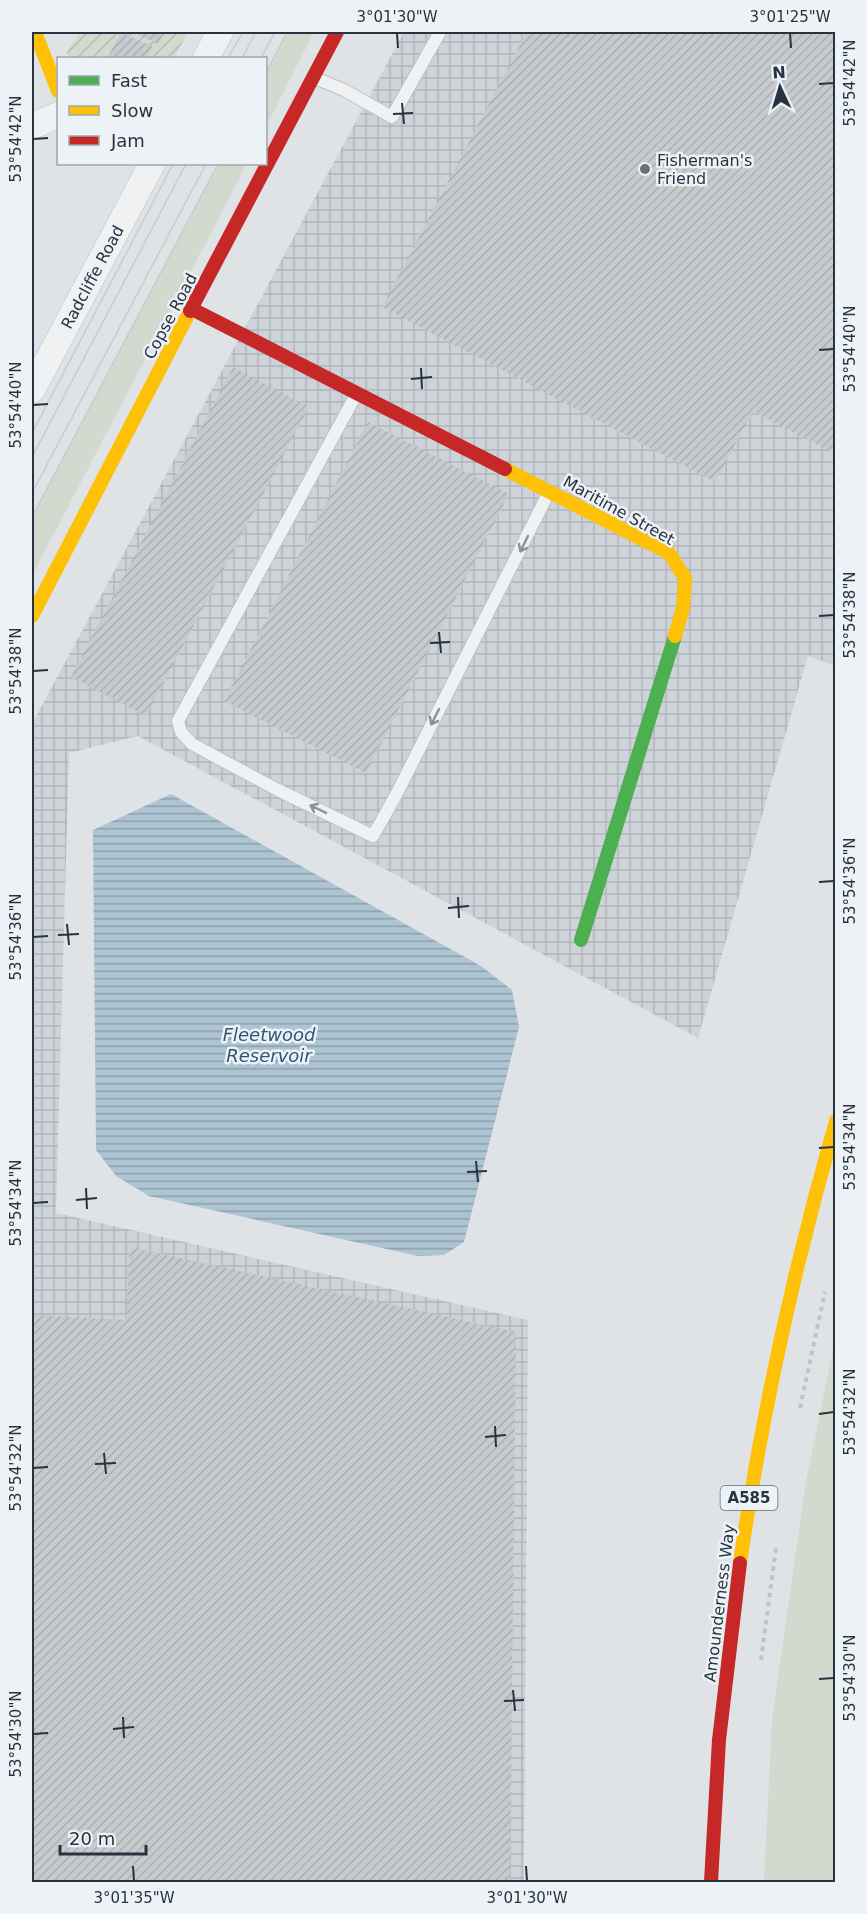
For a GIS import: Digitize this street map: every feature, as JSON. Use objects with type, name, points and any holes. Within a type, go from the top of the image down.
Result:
[{"type":"main road","points":[[35,32],[57,88]]},
{"type":"main road","name":"Copse Road","points":[[32,616],[96,486],[192,309],[337,32]]},
{"type":"main road","name":"Maritime Street","points":[[192,309],[669,553],[685,578],[683,608],[581,940]]},
{"type":"main road","name":"Amounderness Way","points":[[711,1882],[721,1722],[739,1564],[756,1450],[783,1320],[822,1166],[836,1121]]},
{"type":"street","points":[[207,57],[220,32]]},
{"type":"street","points":[[32,126],[57,115]]},
{"type":"street","name":"Radcliffe Road","points":[[32,390],[151,165]]},
{"type":"lane","points":[[314,78],[344,90],[392,117],[440,32]]},
{"type":"lane","points":[[357,392],[178,722],[181,732],[192,744],[373,836],[550,491]]},
{"type":"path","points":[[798,1414],[826,1287]]},
{"type":"path","points":[[760,1670],[777,1542]]},
{"type":"shaded area","points":[[80,32],[188,32],[175,57],[69,57],[67,52]]},
{"type":"shaded area","points":[[287,32],[314,32],[267,125],[267,71]]},
{"type":"shaded area","points":[[404,32],[835,32],[835,666],[808,656],[698,1038],[138,736],[69,753],[56,1213],[528,1320],[524,1882],[32,1882],[32,724]]},
{"type":"shaded area","points":[[217,165],[246,165],[32,576],[32,517]]},
{"type":"shaded area","points":[[835,1340],[835,1882],[764,1882],[772,1719],[806,1481]]},
{"type":"water","name":"Fleetwood Reservoir","points":[[171,794],[481,966],[512,990],[519,1027],[464,1242],[444,1255],[418,1256],[149,1196],[116,1176],[96,1150],[93,830]]},
{"type":"building","points":[[121,32],[153,47],[148,57],[108,57]]},
{"type":"building","points":[[133,32],[165,32],[158,44]]},
{"type":"building","name":"Fisherman's Friend","points":[[527,32],[836,32],[836,454],[753,411],[715,482],[382,307]]},
{"type":"building","points":[[233,367],[309,407],[146,716],[71,677]]},
{"type":"building","points":[[368,422],[509,494],[366,773],[224,701]]},
{"type":"building","points":[[130,1247],[516,1332],[510,1882],[32,1882],[32,1315],[126,1320]]},
{"type":"tram line","points":[[229,57],[243,32]]},
{"type":"tram line","points":[[243,57],[256,32]]},
{"type":"tram line","points":[[262,57],[275,32]]},
{"type":"tram line","points":[[267,71],[287,32]]},
{"type":"tram line","points":[[32,433],[172,165]]},
{"type":"tram line","points":[[32,457],[185,165]]},
{"type":"tram line","points":[[32,493],[205,165]]},
{"type":"tram line","points":[[32,517],[217,165]]},
{"type":"traffic: fast","points":[[581,940],[675,636]]},
{"type":"traffic: slow","points":[[35,32],[57,88]]},
{"type":"traffic: slow","points":[[32,616],[190,311]]},
{"type":"traffic: slow","points":[[505,469],[669,553],[685,578],[683,608],[675,636]]},
{"type":"traffic: slow","points":[[740,1563],[758,1451],[780,1340],[806,1231],[836,1121]]},
{"type":"traffic: jam","points":[[267,165],[337,32]]},
{"type":"traffic: jam","points":[[190,311],[267,165]]},
{"type":"traffic: jam","points":[[192,309],[505,469]]},
{"type":"traffic: jam","points":[[711,1882],[719,1740],[740,1563]]},
{"type":"place","name":"Fisherman's Friend","points":[[645,169]]}]
